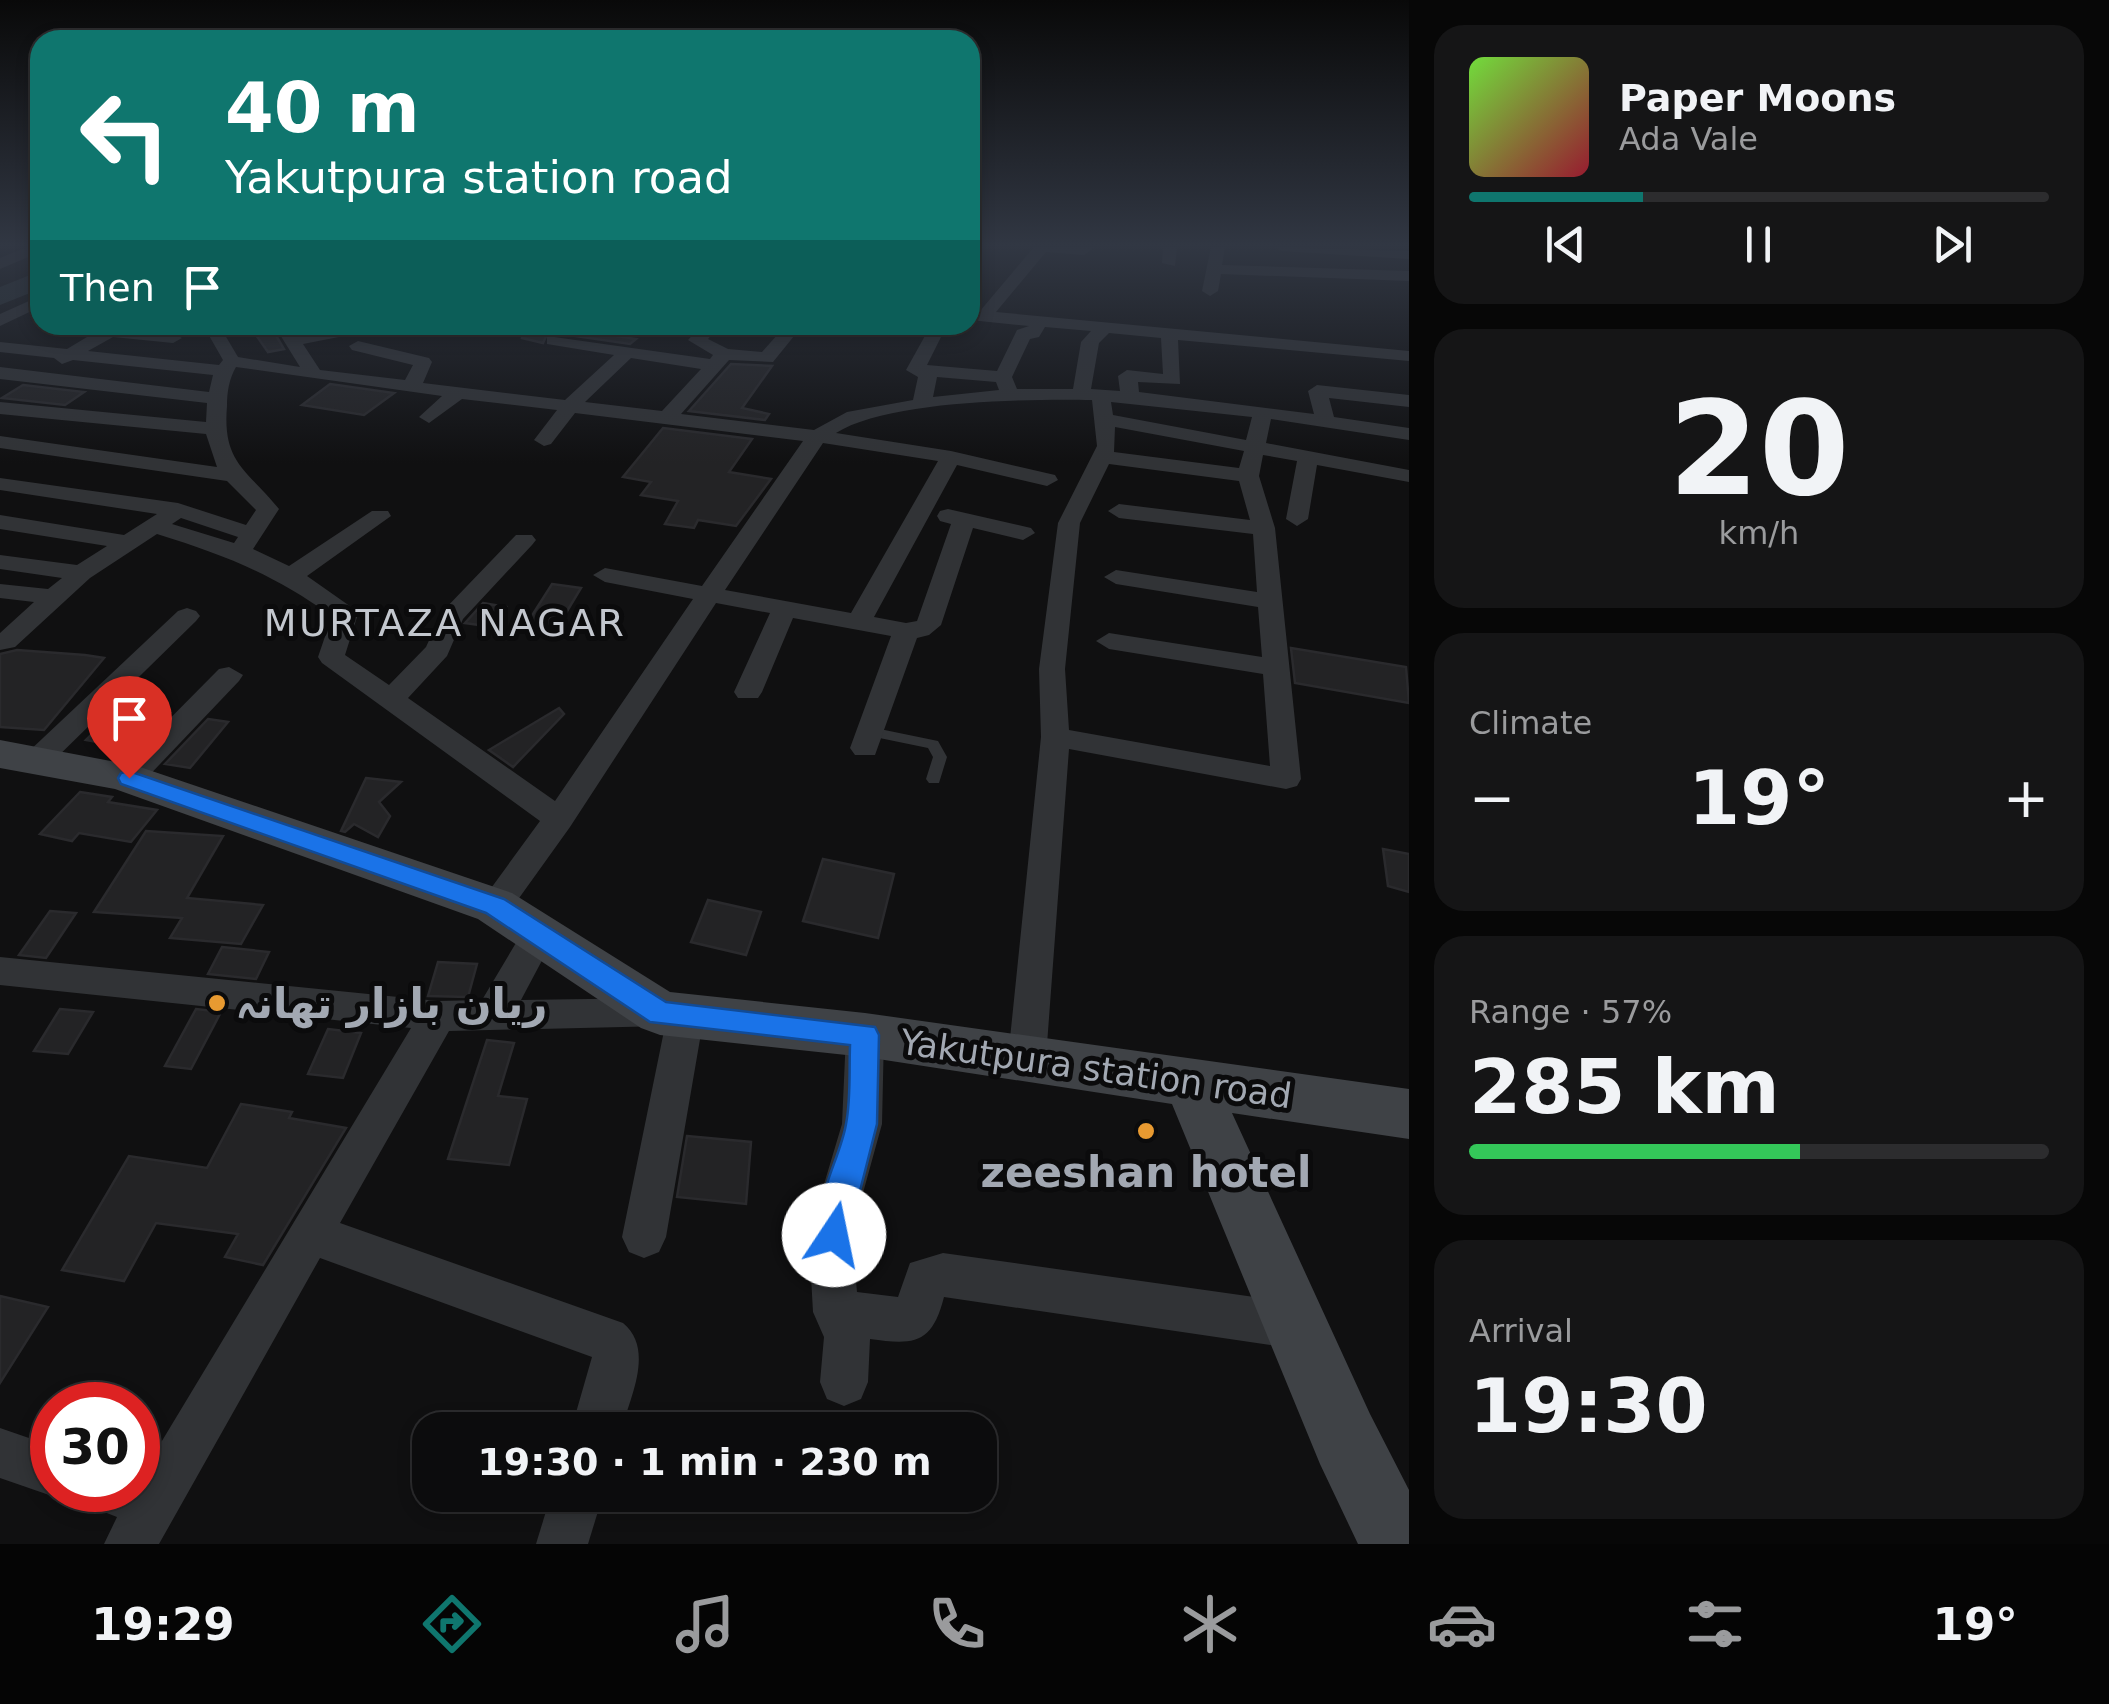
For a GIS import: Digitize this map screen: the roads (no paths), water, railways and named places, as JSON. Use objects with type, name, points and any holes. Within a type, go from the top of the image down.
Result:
[{"type":"street","points":[[1020,319],[1409,356]]},
{"type":"street","points":[[1072,323],[1073,319]]},
{"type":"street","points":[[2,320],[30,323]]},
{"type":"street","points":[[1006,384],[1023,334],[1033,333],[1040,321]]},
{"type":"street","points":[[1028,1058],[1055,737],[1052,669],[1069,523],[1107,446],[1095,403],[1090,342],[1108,326]]},
{"type":"street","points":[[1132,398],[1126,376],[1173,380],[1168,332]]},
{"type":"street","points":[[0,398],[102,335]]},
{"type":"street","points":[[155,335],[173,338]]},
{"type":"street","points":[[215,335],[226,366],[214,429],[230,475],[268,510],[245,543]]},
{"type":"street","points":[[288,335],[314,376]]},
{"type":"street","points":[[702,335],[697,340],[718,359]]},
{"type":"street","points":[[553,340],[718,359],[768,358],[787,335]]},
{"type":"street","points":[[915,370],[934,335]]},
{"type":"street","points":[[0,346],[412,385],[816,436],[951,457],[1046,480]]},
{"type":"street","points":[[358,346],[423,362],[412,385]]},
{"type":"street","points":[[544,440],[618,346]]},
{"type":"street","points":[[666,419],[718,359]]},
{"type":"street","points":[[915,370],[1095,403],[1256,447],[1409,476]]},
{"type":"street","points":[[915,370],[928,374],[922,403]]},
{"type":"street","points":[[0,373],[218,399]]},
{"type":"street","points":[[495,906],[560,818],[816,436],[843,420],[1006,384]]},
{"type":"street","points":[[429,417],[460,391]]},
{"type":"street","points":[[1324,413],[1317,391],[1409,400]]},
{"type":"street","points":[[1095,403],[1132,398],[1273,406],[1324,413],[1409,434]]},
{"type":"street","points":[[1055,737],[1286,779],[1264,528],[1248,476],[1273,406]]},
{"type":"street","points":[[0,408],[214,429]]},
{"type":"street","points":[[1324,413],[1409,415]]},
{"type":"street","points":[[0,442],[230,475]]},
{"type":"street","points":[[858,622],[951,457]]},
{"type":"street","points":[[1102,457],[1248,476]]},
{"type":"street","points":[[1296,519],[1308,457]]},
{"type":"street","points":[[0,484],[178,510],[245,543],[344,614],[331,657],[560,818]]},
{"type":"street","points":[[0,642],[6,642],[81,573],[178,510]]},
{"type":"street","points":[[921,510],[1023,533]]},
{"type":"street","points":[[1120,511],[1264,528]]},
{"type":"street","points":[[292,576],[380,516]]},
{"type":"street","points":[[605,575],[906,631],[928,625],[964,520]]},
{"type":"street","points":[[0,522],[124,542]]},
{"type":"street","points":[[152,526],[245,543]]},
{"type":"street","points":[[392,700],[438,650],[451,618],[524,540]]},
{"type":"street","points":[[0,562],[81,573]]},
{"type":"street","points":[[1116,577],[1270,601]]},
{"type":"street","points":[[0,591],[50,598]]},
{"type":"street","points":[[748,692],[785,608]]},
{"type":"street","points":[[18,757],[186,616]]},
{"type":"street","points":[[868,740],[906,631]]},
{"type":"street","points":[[1109,641],[1278,668]]},
{"type":"street","points":[[129,778],[230,675]]},
{"type":"street","name":"Yakutpura station road","points":[[18,757],[129,778],[495,906],[538,936],[673,1015],[865,1035],[1409,1114]]},
{"type":"street","points":[[493,1015],[538,936]]},
{"type":"street","points":[[0,971],[438,1016],[673,1015],[644,1237]]},
{"type":"street","points":[[132,1513],[311,1234],[438,1016]]},
{"type":"street","points":[[844,1382],[847,1336],[836,1312],[832,1258],[837,1212],[862,1124],[865,1035]]},
{"type":"street","points":[[1192,1084],[1345,1440],[1397,1544]]},
{"type":"street","points":[[311,1234],[607,1339],[614,1345],[617,1360],[601,1412]]},
{"type":"street","points":[[836,1312],[907,1320],[918,1309],[926,1278],[943,1275],[1296,1326]]},
{"type":"street","points":[[0,1453],[30,1463]]},
{"type":"street","points":[[562,1544],[572,1512]]},
{"type":"lane","points":[[868,740],[933,744],[940,757],[934,779]]},
{"type":"place","name":"ریان بازار تھانہ","points":[[217,1003]]},
{"type":"place","name":"zeeshan hotel","points":[[1146,1131]]},
{"type":"district","name":"MURTAZA NAGAR","points":[[445,623]]}]
